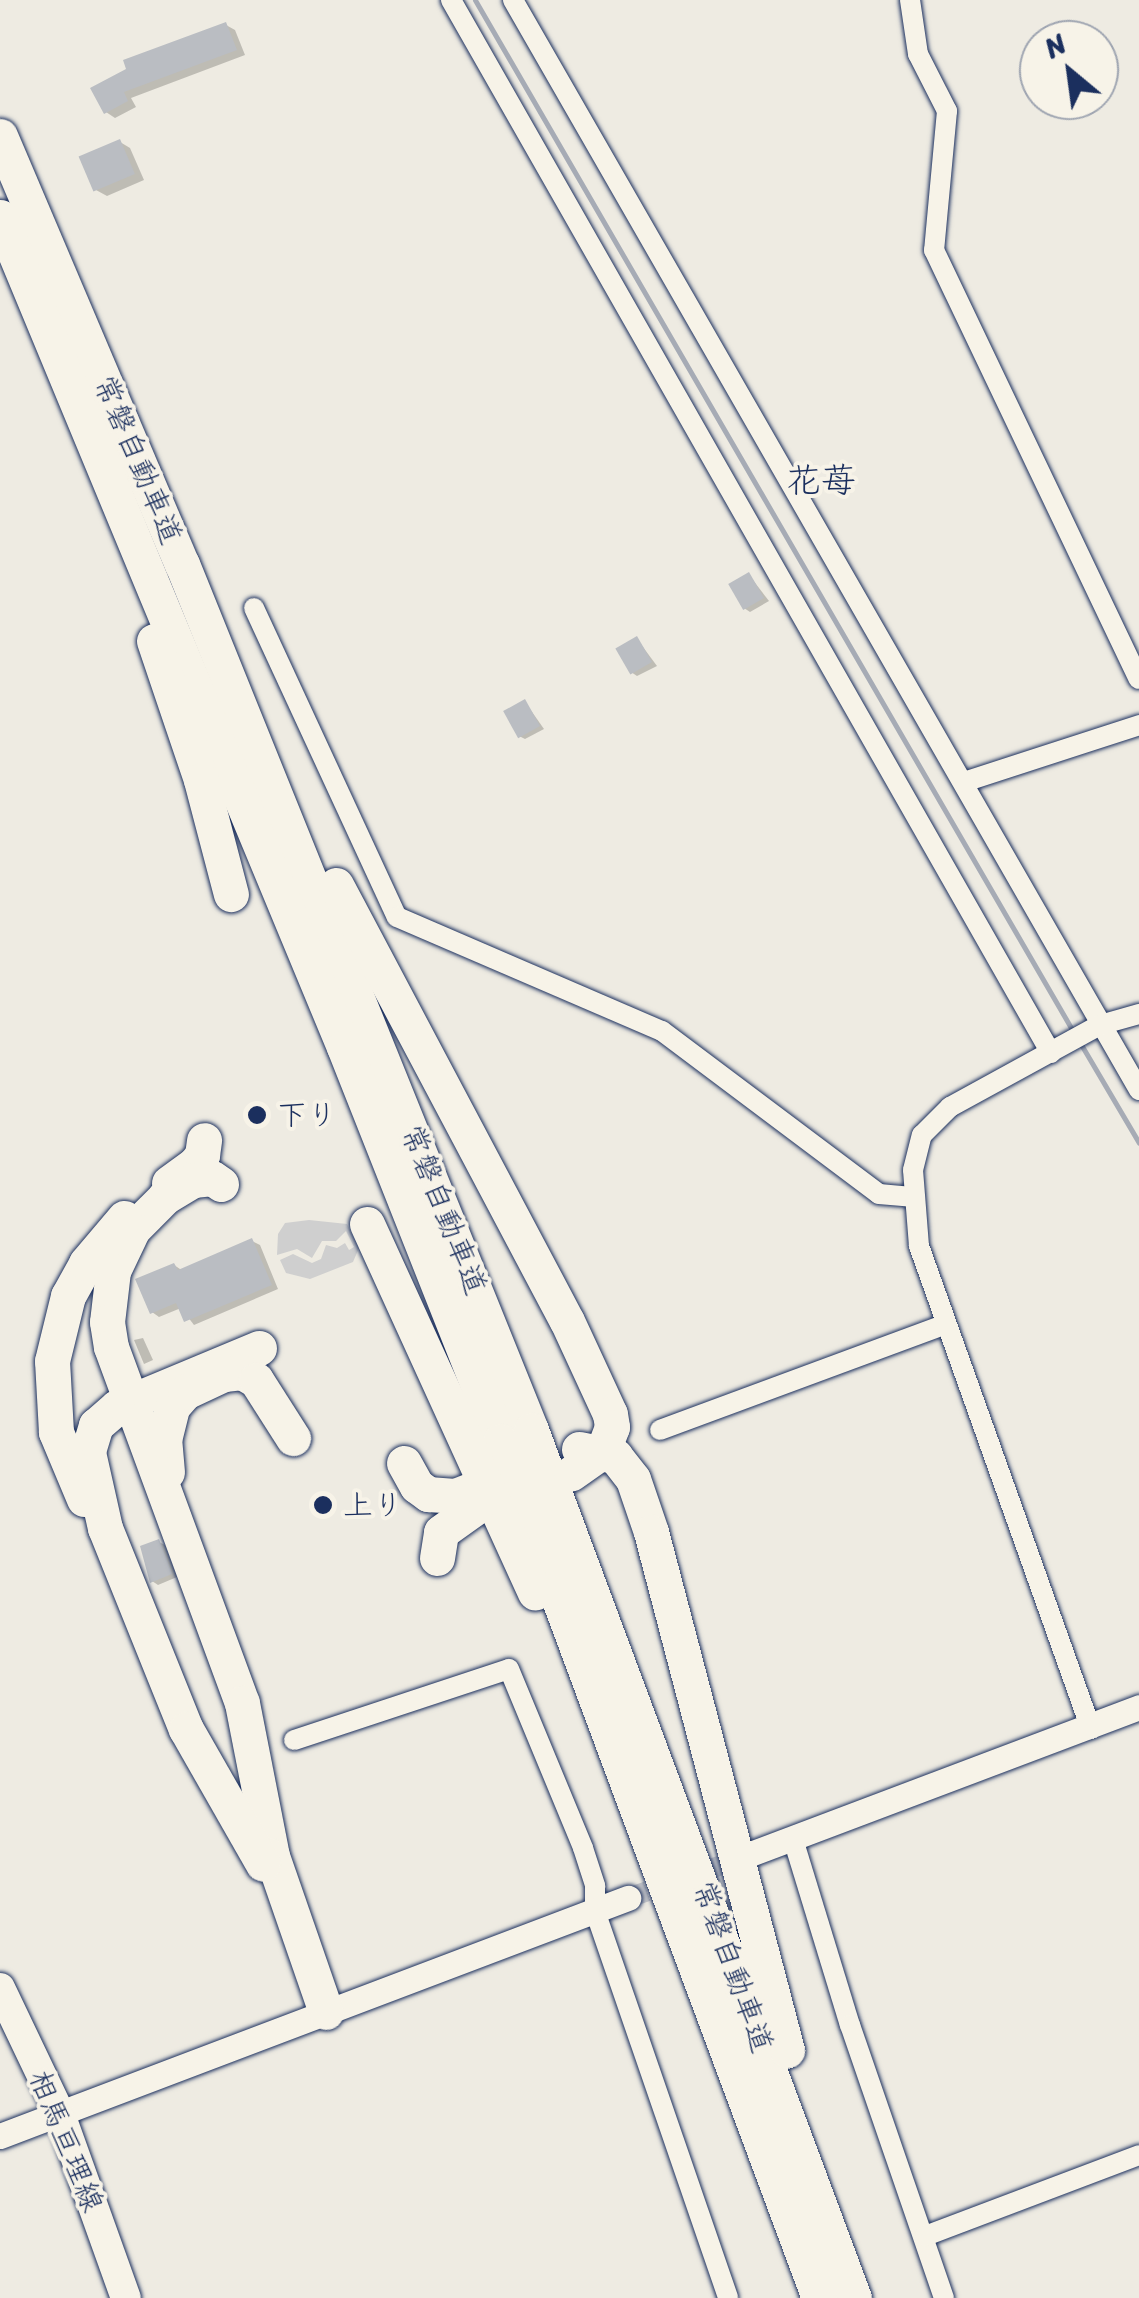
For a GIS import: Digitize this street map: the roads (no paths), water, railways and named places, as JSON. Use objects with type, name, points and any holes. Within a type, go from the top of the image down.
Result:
[{"type":"highway","name":"常磐自動車道","points":[[0,136],[182,564],[538,1449],[854,2298]]},
{"type":"highway","name":"常磐自動車道","points":[[1,220],[344,1047],[661,1865],[819,2298]]},
{"type":"highway","points":[[1,220],[28,313],[170,686],[232,894]]},
{"type":"highway","points":[[182,564],[380,974],[566,1321],[610,1414],[612,1427],[602,1450]]},
{"type":"highway","points":[[106,1528],[80,1493],[56,1432],[52,1361],[58,1328],[68,1296],[106,1235],[131,1210],[194,1166],[202,1155],[204,1140]]},
{"type":"highway","points":[[221,1184],[202,1177],[166,1197],[133,1229],[121,1250],[108,1294],[107,1322],[130,1400],[242,1703],[272,1856],[326,2012]]},
{"type":"highway","points":[[368,1224],[661,1865]]},
{"type":"highway","points":[[259,1348],[130,1400],[103,1416],[88,1443],[90,1475],[106,1528],[186,1729],[261,1859],[297,1954],[326,2012]]},
{"type":"highway","points":[[172,1510],[164,1428],[177,1399],[194,1386],[224,1374],[250,1375],[293,1438]]},
{"type":"highway","points":[[567,1463],[602,1450],[615,1456],[633,1478],[651,1532],[764,1976],[854,2298]]},
{"type":"highway","points":[[404,1463],[417,1486],[428,1494],[474,1499],[441,1532],[437,1558]]},
{"type":"main road","name":"相馬亘理線","points":[[0,1988],[60,2114],[126,2298]]},
{"type":"street","points":[[451,0],[1051,1053]]},
{"type":"street","points":[[513,0],[1139,1090]]},
{"type":"street","points":[[910,0],[918,54],[947,111],[934,250],[1139,679]]},
{"type":"street","points":[[254,608],[398,917],[662,1031],[879,1194],[915,1197]]},
{"type":"street","points":[[964,782],[1139,725]]},
{"type":"street","points":[[1091,1729],[919,1246],[912,1170],[922,1135],[950,1107],[1100,1025],[1139,1014]]},
{"type":"street","points":[[660,1430],[946,1324]]},
{"type":"street","points":[[294,1740],[508,1669],[582,1848],[595,1886],[595,1911],[728,2298]]},
{"type":"street","points":[[753,1853],[1091,1729],[1139,1707]]},
{"type":"street","points":[[793,1839],[850,2025],[944,2298]]},
{"type":"street","points":[[0,2136],[628,1898]]},
{"type":"street","points":[[924,2236],[1139,2156]]},
{"type":"waterway","points":[[475,0],[1073,1031]]},
{"type":"waterway","points":[[1079,1041],[1139,1143]]},
{"type":"tunnel","points":[[628,1898],[747,1856]]},
{"type":"place","name":"下り","points":[[257,1115]]},
{"type":"place","name":"上り","points":[[323,1505]]},
{"type":"district","name":"花苺","points":[[821,480]]}]
